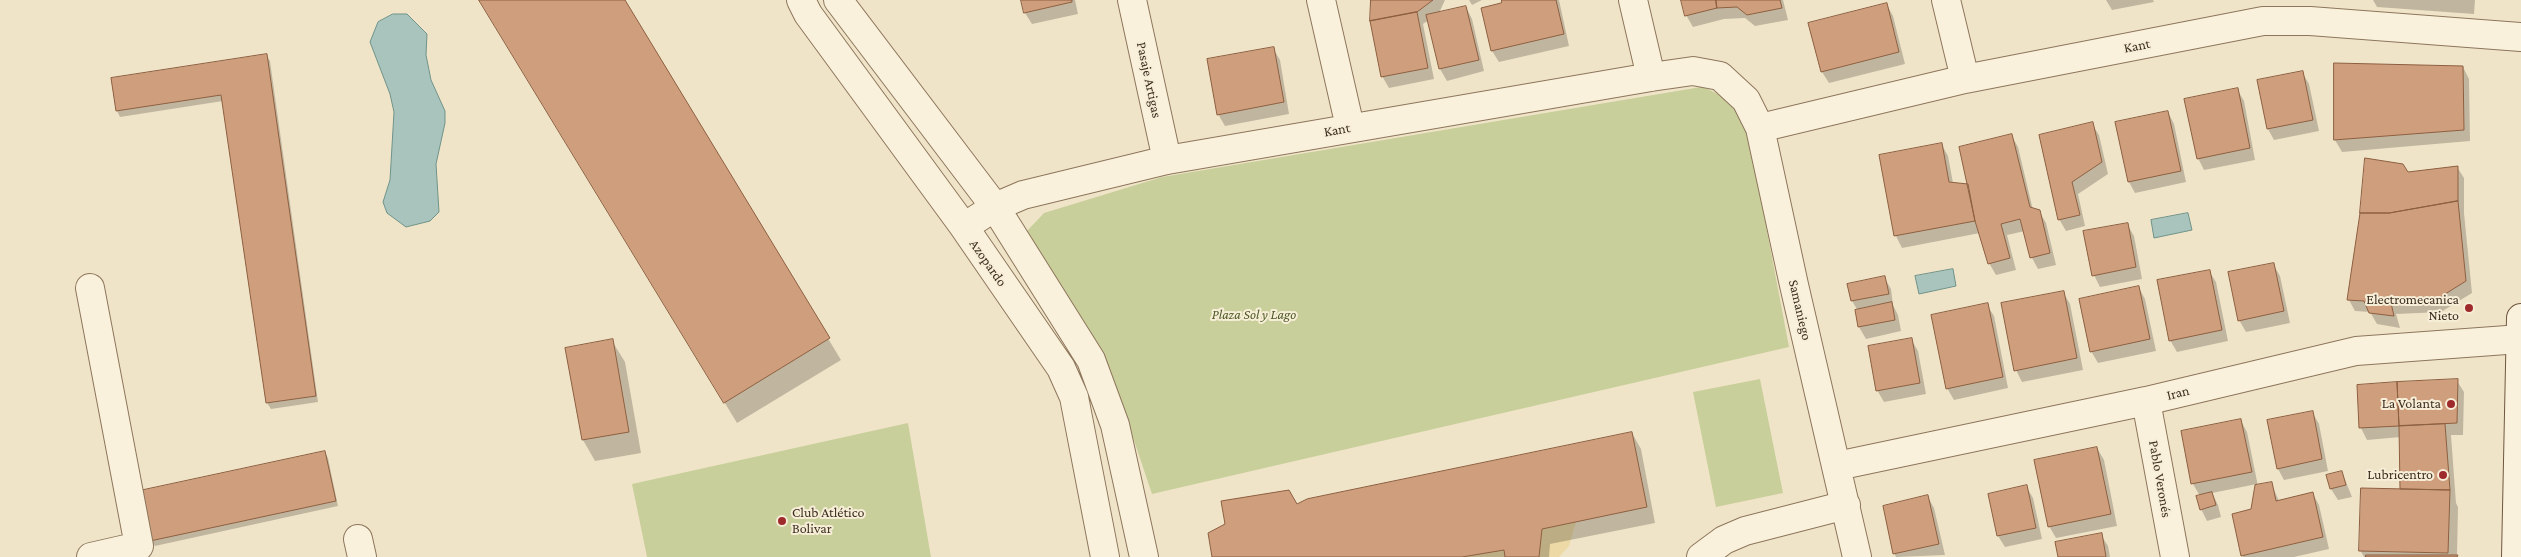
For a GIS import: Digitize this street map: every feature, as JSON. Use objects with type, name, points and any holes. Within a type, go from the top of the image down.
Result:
[{"type":"street","name":"Azopardo","points":[[801,0],[808,14],[964,227],[1061,368],[1074,397],[1104,557]]},
{"type":"street","points":[[838,0],[995,207],[1094,368],[1115,425],[1144,557]]},
{"type":"street","name":"Pasaje Artigas","points":[[1132,0],[1166,160]]},
{"type":"street","points":[[1321,0],[1350,128]]},
{"type":"street","points":[[1633,0],[1651,77]]},
{"type":"street","points":[[1946,0],[1965,79]]},
{"type":"street","name":"Kant","points":[[1760,128],[2261,11],[2310,21],[2521,37]]},
{"type":"street","name":"Kant","points":[[964,227],[995,207],[1023,195],[1166,160],[1651,77],[1693,71],[1720,76]]},
{"type":"street","name":"Samaniego","points":[[1720,76],[1746,100],[1760,128],[1857,557]]},
{"type":"street","points":[[90,288],[138,546],[91,557]]},
{"type":"street","points":[[2516,557],[2521,318]]},
{"type":"street","name":"Iran","points":[[1837,466],[2146,401],[2356,351],[2521,339]]},
{"type":"street","name":"Pablo Veronés","points":[[2146,401],[2174,557]]},
{"type":"street","points":[[1701,557],[1724,540],[1745,532],[1846,505]]},
{"type":"green space","name":"Plaza Sol y Lago","points":[[1701,87],[1722,97],[1747,125],[1789,347],[1152,494],[1110,369],[1027,231],[1044,213],[1162,177]]},
{"type":"green space","points":[[1760,379],[1783,493],[1716,507],[1693,392]]},
{"type":"green space","name":"Club Atlético Bolivar","points":[[908,423],[931,557],[647,557],[632,484]]},
{"type":"sand","points":[[1576,522],[1569,546],[1559,557],[1539,557],[1542,529]]},
{"type":"sand","points":[[1504,550],[1505,557],[1462,557]]},
{"type":"water","points":[[393,14],[407,14],[427,34],[426,55],[431,80],[445,111],[445,123],[436,164],[439,212],[430,221],[406,227],[387,213],[383,202],[390,180],[394,112],[390,94],[370,42],[378,22]]},
{"type":"water","points":[[2188,213],[2192,230],[2154,238],[2151,220]]},
{"type":"water","points":[[1953,269],[1956,286],[1919,294],[1915,276]]},
{"type":"building","points":[[479,0],[625,0],[830,338],[724,403]]},
{"type":"building","points":[[1021,0],[1072,0],[1072,2],[1024,13]]},
{"type":"building","points":[[1371,0],[1433,0],[1417,12],[1370,21]]},
{"type":"building","points":[[1502,0],[1556,0],[1564,34],[1491,51],[1481,8],[1501,3]]},
{"type":"building","points":[[1681,0],[1716,0],[1717,8],[1685,16]]},
{"type":"building","points":[[1716,0],[1780,0],[1782,8],[1747,15],[1737,7],[1717,8]]},
{"type":"building","points":[[1887,3],[1899,52],[1821,72],[1808,23]]},
{"type":"building","points":[[1466,6],[1479,60],[1439,69],[1426,15]]},
{"type":"building","points":[[1417,12],[1428,68],[1381,77],[1370,21]]},
{"type":"building","points":[[1274,47],[1284,102],[1217,115],[1207,59]]},
{"type":"building","points":[[267,54],[316,396],[266,403],[221,95],[116,111],[111,78]]},
{"type":"building","points":[[2334,63],[2463,66],[2464,130],[2334,140]]},
{"type":"building","points":[[2303,71],[2313,120],[2267,129],[2257,80]]},
{"type":"building","points":[[2238,88],[2250,148],[2197,159],[2184,99]]},
{"type":"building","points":[[2168,111],[2181,171],[2128,182],[2115,122]]},
{"type":"building","points":[[2093,122],[2102,162],[2072,182],[2080,215],[2058,220],[2039,135]]},
{"type":"building","points":[[2012,134],[2030,207],[2040,210],[2050,253],[2030,258],[2020,219],[2001,224],[2010,258],[1988,264],[1975,221],[1959,147]]},
{"type":"building","points":[[1942,143],[1949,182],[1968,184],[1975,221],[1894,236],[1879,155]]},
{"type":"building","points":[[2365,158],[2403,164],[2408,172],[2458,166],[2458,201],[2389,213],[2360,213]]},
{"type":"building","points":[[2458,201],[2466,281],[2434,301],[2391,303],[2394,316],[2369,313],[2364,301],[2347,300],[2360,213],[2389,213]]},
{"type":"building","points":[[2128,223],[2136,267],[2092,276],[2083,231]]},
{"type":"building","points":[[2274,263],[2284,311],[2238,321],[2228,272]]},
{"type":"building","points":[[2210,270],[2222,330],[2169,341],[2157,280]]},
{"type":"building","points":[[1885,276],[1889,294],[1851,301],[1847,284]]},
{"type":"building","points":[[2139,286],[2150,339],[2090,352],[2079,299]]},
{"type":"building","points":[[2064,291],[2077,358],[2014,371],[2001,303]]},
{"type":"building","points":[[1892,302],[1895,320],[1858,327],[1855,310]]},
{"type":"building","points":[[1988,303],[2003,377],[1946,389],[1931,315]]},
{"type":"building","points":[[1912,338],[1920,383],[1876,391],[1868,346]]},
{"type":"building","points":[[613,339],[629,432],[582,440],[565,348]]},
{"type":"building","points":[[2458,379],[2457,423],[2399,426],[2397,382]]},
{"type":"building","points":[[2397,382],[2399,426],[2359,428],[2357,385]]},
{"type":"building","points":[[2313,411],[2322,459],[2277,469],[2267,420]]},
{"type":"building","points":[[2241,419],[2252,472],[2191,484],[2181,431]]},
{"type":"building","points":[[2445,424],[2450,490],[2400,489],[2399,426]]},
{"type":"building","points":[[1632,432],[1647,507],[1542,529],[1539,557],[1505,557],[1504,550],[1462,557],[1212,557],[1208,533],[1225,524],[1221,501],[1289,490],[1297,504],[1307,499]]},
{"type":"building","points":[[2097,447],[2111,514],[2048,527],[2034,460]]},
{"type":"building","points":[[325,451],[336,501],[150,541],[139,491]]},
{"type":"building","points":[[2342,471],[2346,485],[2330,489],[2326,475]]},
{"type":"building","points":[[2272,482],[2276,501],[2313,492],[2323,537],[2241,556],[2232,514],[2251,509],[2255,485]]},
{"type":"building","points":[[2027,485],[2036,528],[1997,536],[1988,494]]},
{"type":"building","points":[[2361,488],[2450,490],[2448,553],[2359,551]]},
{"type":"building","points":[[2212,492],[2216,505],[2200,510],[2196,496]]},
{"type":"building","points":[[1928,495],[1939,544],[1893,554],[1883,506]]},
{"type":"building","points":[[2102,533],[2106,557],[2058,557],[2055,542]]},
{"type":"building","points":[[2366,555],[2458,555],[2457,557],[2366,557]]},
{"type":"place","name":"Electromecanica Nieto","points":[[2469,308]]},
{"type":"place","name":"La Volanta","points":[[2451,404]]},
{"type":"place","name":"Lubricentro","points":[[2443,475]]},
{"type":"place","name":"Club Atlético Bolivar","points":[[782,521]]}]
